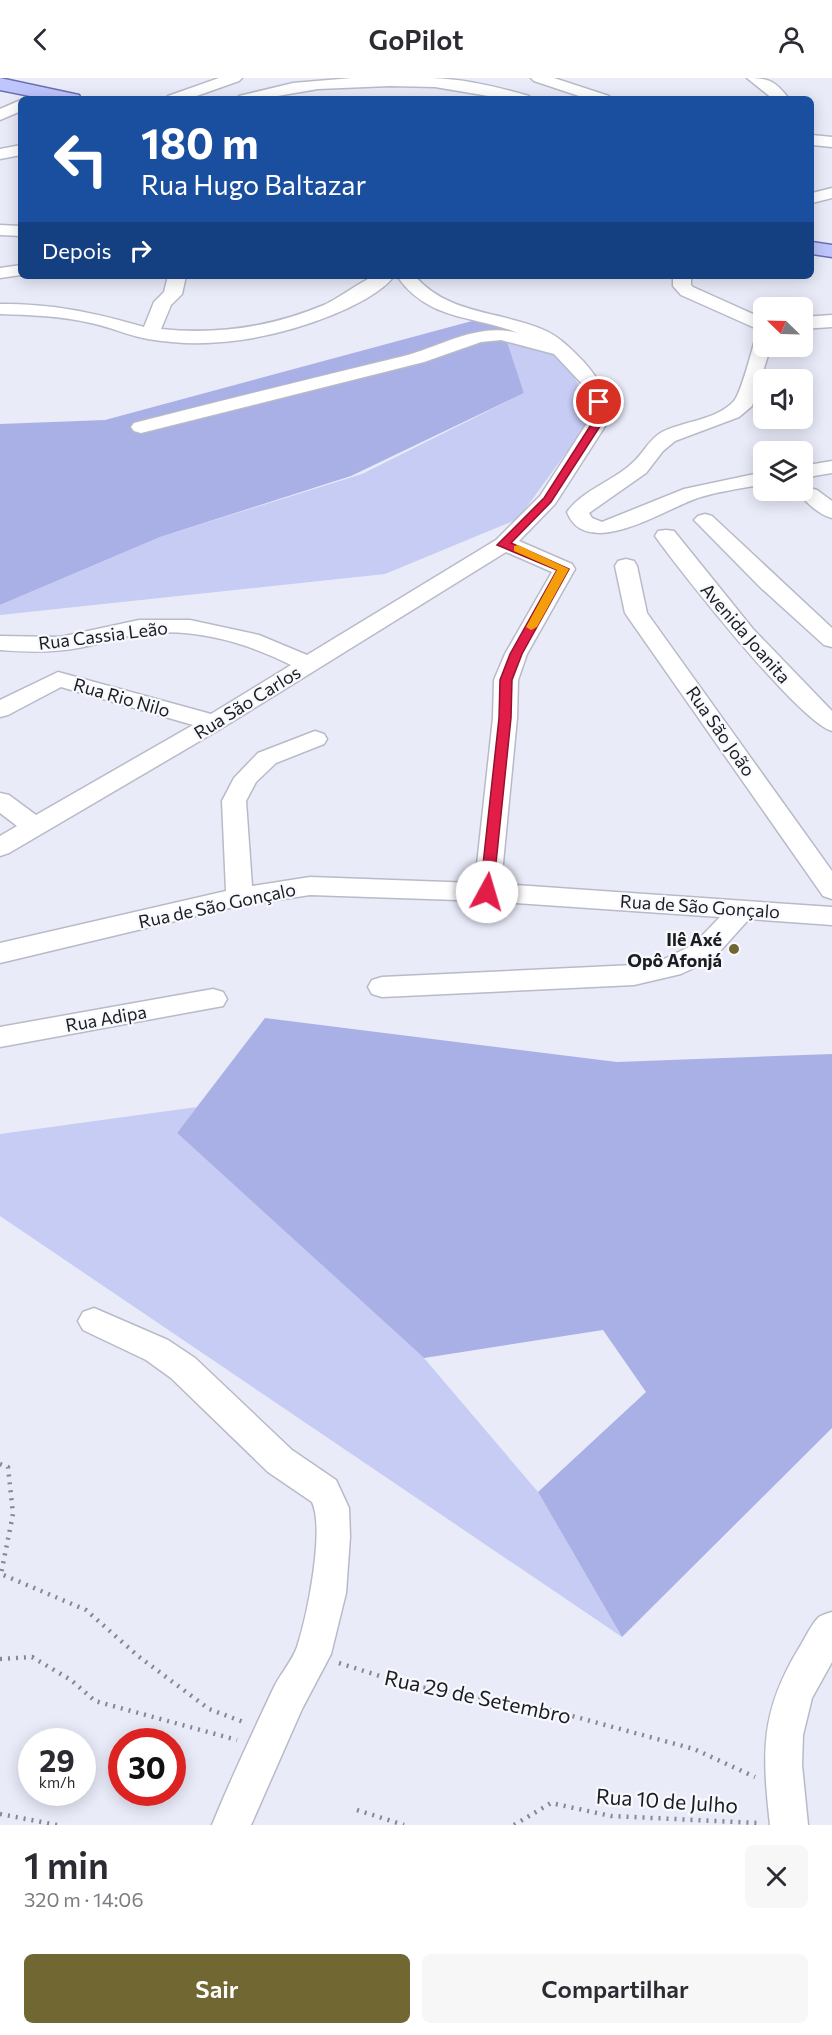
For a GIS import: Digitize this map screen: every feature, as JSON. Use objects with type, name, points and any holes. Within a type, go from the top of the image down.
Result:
[{"type":"main road","points":[[9,88],[46,96]]},
{"type":"main road","points":[[814,248],[832,251]]},
{"type":"street","points":[[182,96],[234,78]]},
{"type":"street","points":[[539,78],[595,96]]},
{"type":"street","points":[[755,78],[770,87],[778,96]]},
{"type":"street","points":[[257,96],[290,88],[324,84],[419,80],[476,86],[513,96]]},
{"type":"street","points":[[0,115],[9,88]]},
{"type":"street","points":[[814,140],[832,142]]},
{"type":"street","points":[[0,154],[18,151]]},
{"type":"street","points":[[814,197],[832,192]]},
{"type":"street","points":[[0,230],[18,231]]},
{"type":"street","points":[[0,273],[18,270]]},
{"type":"street","points":[[150,334],[163,302],[173,294],[176,279]]},
{"type":"street","points":[[0,309],[72,313],[150,334],[209,336],[282,325],[327,311],[367,290],[381,279]]},
{"type":"street","name":"Rua São Carlos","points":[[0,847],[214,723],[496,548],[548,500],[601,417],[597,388],[559,347],[536,333],[444,307],[412,286],[407,279]]},
{"type":"street","points":[[682,279],[682,286],[687,291],[753,320]]},
{"type":"street","points":[[813,322],[832,321]]},
{"type":"street","points":[[141,427],[417,358],[478,337],[501,334],[552,348],[559,347]]},
{"type":"street","points":[[753,480],[691,493],[604,528],[593,528],[579,516],[578,512],[590,500],[639,469],[656,447],[668,437],[732,413],[742,407],[759,357]]},
{"type":"street","points":[[813,470],[832,467]]},
{"type":"street","points":[[813,496],[832,512]]},
{"type":"street","points":[[705,520],[832,640]]},
{"type":"street","name":"Avenida Joanita","points":[[666,536],[704,585],[788,683],[832,724]]},
{"type":"street","points":[[487,892],[505,718],[506,680],[516,654],[564,569],[514,547],[496,548]]},
{"type":"street","name":"Rua São João","points":[[626,566],[636,613],[832,890]]},
{"type":"street","name":"Rua Cassia Leão","points":[[0,643],[66,644],[127,629],[175,626],[203,629],[260,642],[308,664]]},
{"type":"street","name":"Rua Rio Nilo","points":[[0,710],[58,679],[214,723]]},
{"type":"street","points":[[240,898],[234,801],[246,778],[267,758],[315,739]]},
{"type":"street","points":[[0,801],[34,826]]},
{"type":"street","name":"Rua de São Gonçalo","points":[[0,952],[274,890],[310,886],[487,892],[832,916]]},
{"type":"street","points":[[382,987],[634,975],[671,967],[703,952],[742,909]]},
{"type":"street","name":"Rua Adipa","points":[[0,1037],[213,999]]},
{"type":"street","points":[[94,1321],[157,1350],[183,1368],[280,1461],[318,1486],[328,1497],[333,1518],[328,1593],[313,1654],[289,1696],[231,1825]]},
{"type":"street","points":[[788,1813],[782,1749],[790,1706],[805,1673],[832,1629]]},
{"type":"path","points":[[0,1464],[8,1467],[13,1514],[0,1575],[86,1610],[138,1656],[209,1709],[268,1741]]},
{"type":"path","name":"Rua 29 de Setembro","points":[[313,1654],[408,1685],[538,1707],[694,1749],[788,1813]]},
{"type":"path","points":[[0,1659],[32,1657],[71,1680],[95,1701],[268,1741]]},
{"type":"path","name":"Rua 10 de Julho","points":[[514,1825],[551,1803],[611,1816],[788,1813]]},
{"type":"path","points":[[357,1810],[404,1825]]},
{"type":"path","points":[[0,1814],[57,1825]]},
{"type":"shaded area","points":[[498,314],[558,349],[595,413],[518,519],[385,574],[0,615],[0,605],[160,537],[362,474],[524,393]]},
{"type":"shaded area","points":[[498,314],[524,393],[351,476],[160,537],[0,605],[0,424],[105,420]]},
{"type":"shaded area","points":[[265,1018],[617,1062],[832,1054],[832,1428],[622,1637],[538,1492],[646,1392],[603,1330],[424,1358],[177,1133]]},
{"type":"shaded area","points":[[197,1107],[177,1133],[424,1358],[538,1492],[622,1637],[0,1216],[0,1134]]},
{"type":"slow traffic","points":[[518,549],[564,569],[531,627]]},
{"type":"place","name":"Ilê Axé Opô Afonjá","points":[[734,949]]},
{"type":"route","points":[[487,892],[505,718],[506,680],[516,654],[564,569],[514,547],[503,545],[548,500],[601,417],[599,402]]}]
